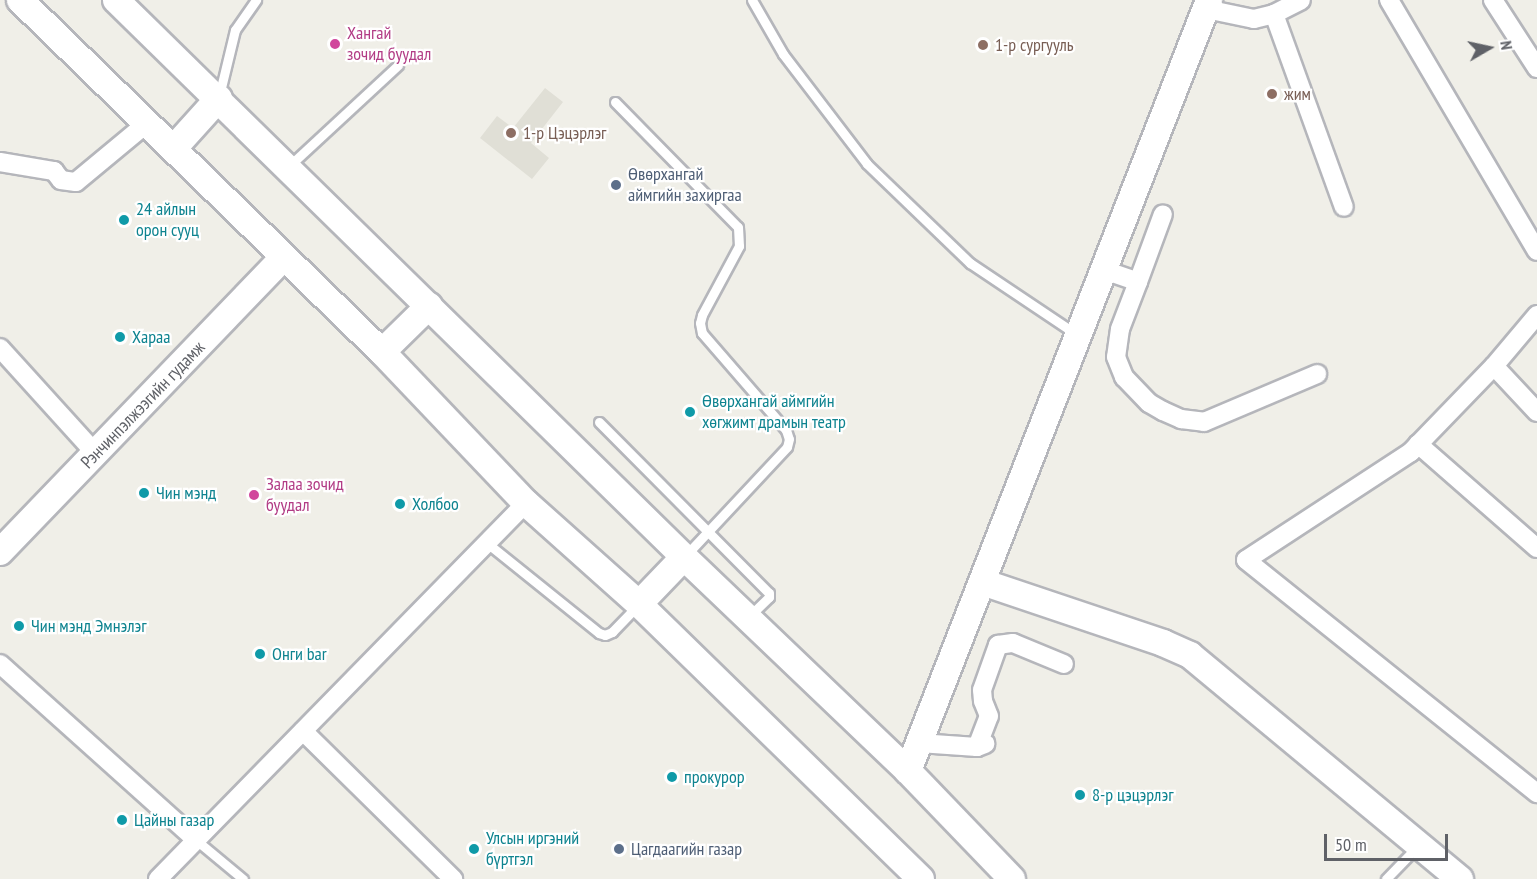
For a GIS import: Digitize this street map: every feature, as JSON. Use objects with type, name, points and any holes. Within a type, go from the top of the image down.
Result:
[{"type":"main road","points":[[20,0],[382,352],[526,503],[639,604],[921,879]]},
{"type":"main road","points":[[116,0],[219,98],[684,557],[908,771],[1012,879]]},
{"type":"main road","points":[[908,771],[1207,4]]},
{"type":"main road","points":[[174,148],[219,98]]},
{"type":"main road","name":"Рэнчинпэлжээгийн гудамж","points":[[0,552],[284,256]]},
{"type":"main road","points":[[382,352],[429,306]]},
{"type":"main road","points":[[639,604],[684,557]]},
{"type":"main road","points":[[982,582],[1163,643],[1190,655],[1460,879]]},
{"type":"street","points":[[1207,4],[1254,19],[1274,14],[1301,0]]},
{"type":"street","points":[[1389,0],[1537,252]]},
{"type":"street","points":[[1493,0],[1537,68]]},
{"type":"street","points":[[1274,14],[1344,207]]},
{"type":"street","points":[[0,162],[54,171],[61,180],[76,182],[92,172],[147,123]]},
{"type":"street","points":[[1163,214],[1120,329],[1116,357],[1124,377],[1149,403],[1181,419],[1204,422],[1317,374]]},
{"type":"street","points":[[1104,270],[1138,282]]},
{"type":"street","points":[[1537,315],[1494,366],[1411,452],[1246,560],[1537,793]]},
{"type":"street","points":[[0,348],[96,454]]},
{"type":"street","points":[[1494,366],[1537,412]]},
{"type":"street","points":[[1418,444],[1537,548]]},
{"type":"street","points":[[158,879],[526,503]]},
{"type":"street","points":[[919,743],[981,745],[988,716],[982,690],[998,645],[1013,643],[1064,664]]},
{"type":"street","points":[[0,664],[196,840]]},
{"type":"street","points":[[303,731],[453,879]]},
{"type":"lane","points":[[219,98],[235,30],[256,0]]},
{"type":"lane","points":[[752,0],[783,54],[867,164],[970,263],[1078,336]]},
{"type":"lane","points":[[288,167],[398,65]]},
{"type":"lane","points":[[615,102],[738,226],[739,246],[702,315],[700,323],[702,333],[786,430],[789,439],[787,447],[684,557]]},
{"type":"lane","points":[[599,422],[769,593],[769,597],[748,618]]},
{"type":"lane","points":[[487,543],[599,633],[605,635],[612,632],[639,604]]},
{"type":"lane","points":[[196,840],[243,879]]},
{"type":"lane","points":[[1386,879],[1419,844]]},
{"type":"shaded area","name":"1-р Цэцэрлэг","points":[[545,88],[563,102],[531,143],[549,158],[532,179],[480,138],[497,116],[513,128]]},
{"type":"place","name":"Хангай зочид буудал","points":[[335,44]]},
{"type":"place","name":"1-р сургууль","points":[[983,45]]},
{"type":"place","name":"жим","points":[[1272,94]]},
{"type":"place","name":"1-р Цэцэрлэг","points":[[511,133]]},
{"type":"place","name":"Өвөрхангай аймгийн захиргаа","points":[[616,185]]},
{"type":"place","name":"24 айлын орон сууц","points":[[124,220]]},
{"type":"place","name":"Хараа","points":[[120,337]]},
{"type":"place","name":"Өвөрхангай аймгийн хөгжимт драмын театр","points":[[690,412]]},
{"type":"place","name":"Чин мэнд","points":[[144,493]]},
{"type":"place","name":"Залаа зочид буудал","points":[[254,495]]},
{"type":"place","name":"Холбоо","points":[[400,504]]},
{"type":"place","name":"Чин мэнд Эмнэлэг","points":[[19,626]]},
{"type":"place","name":"Онги bar","points":[[260,654]]},
{"type":"place","name":"прокурор","points":[[672,777]]},
{"type":"place","name":"8-р цэцэрлэг","points":[[1080,795]]},
{"type":"place","name":"Цайны газар","points":[[122,820]]},
{"type":"place","name":"Улсын иргэний бүртгэл","points":[[474,849]]},
{"type":"place","name":"Цагдаагийн газар","points":[[619,849]]}]
